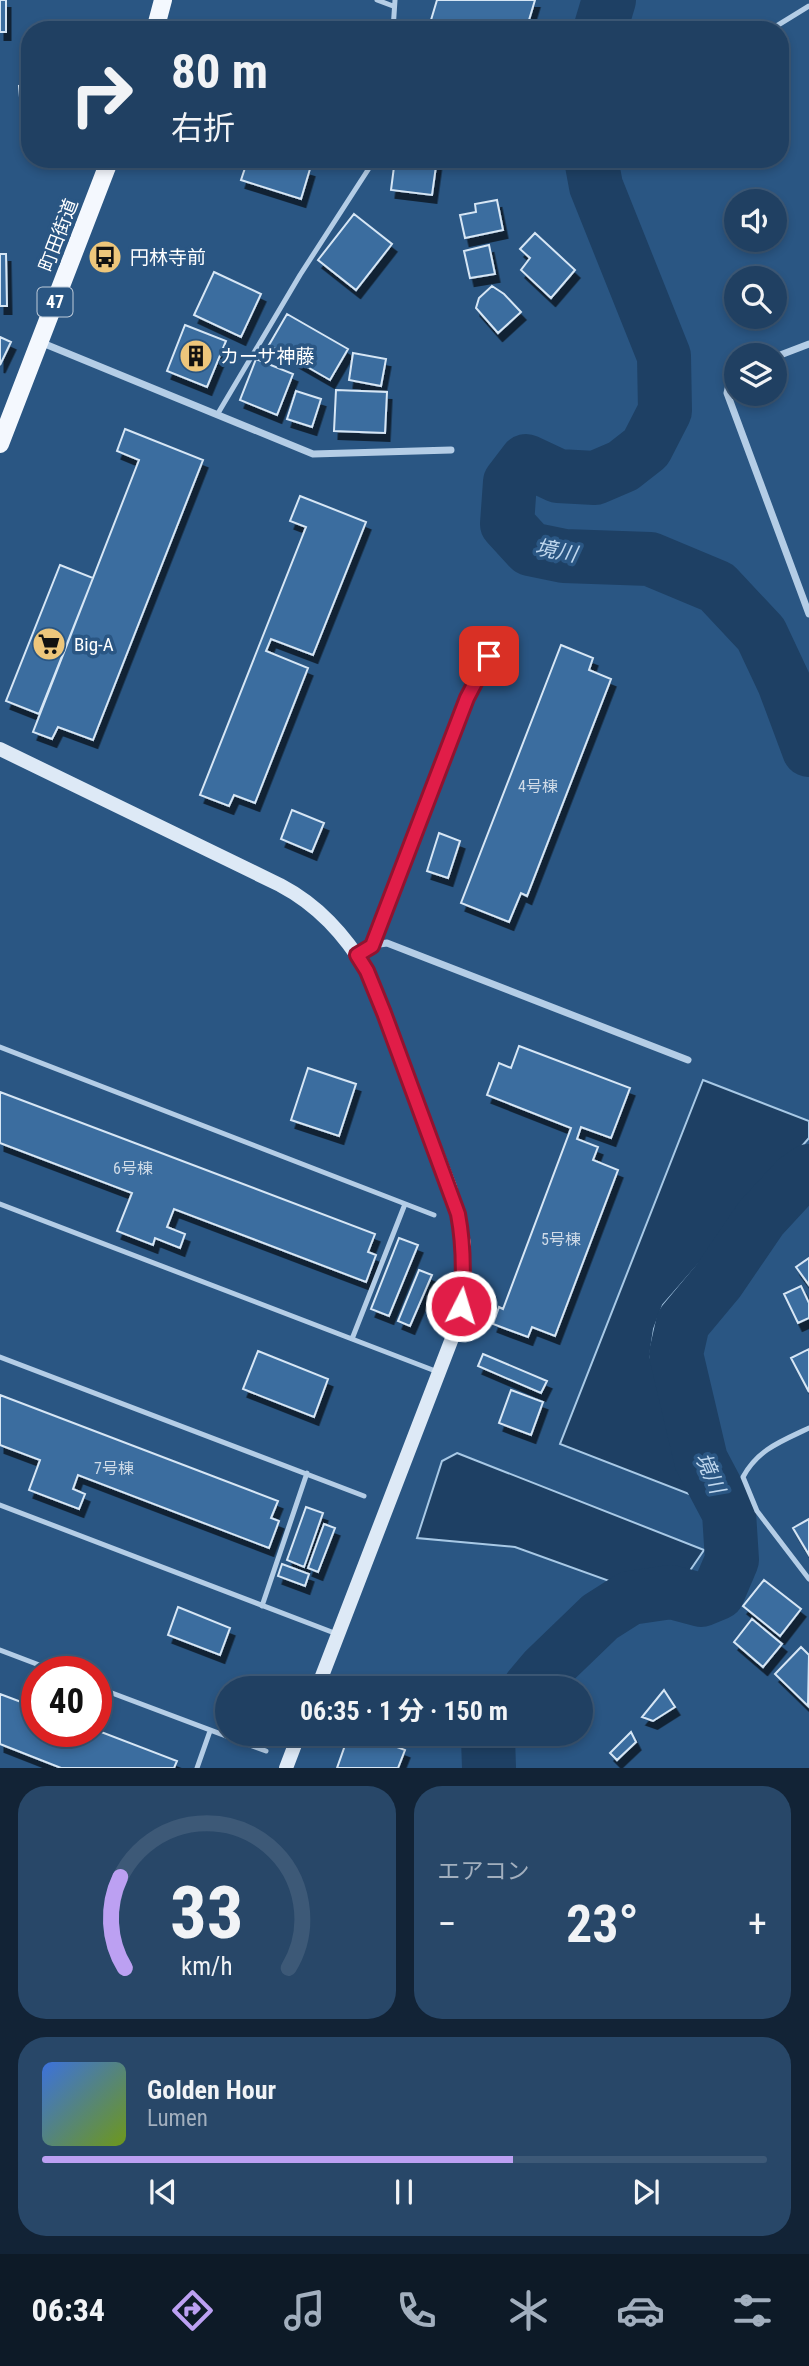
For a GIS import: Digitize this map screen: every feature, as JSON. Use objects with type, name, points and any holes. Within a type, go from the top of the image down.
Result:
[{"type":"main road","points":[[157,21],[163,0]]},
{"type":"main road","name":"町田街道","points":[[0,444],[107,168]]},
{"type":"street","points":[[39,342],[313,454],[452,450]]},
{"type":"street","points":[[787,352],[809,344]]},
{"type":"street","points":[[732,406],[809,614]]},
{"type":"street","points":[[0,749],[303,897],[330,921],[367,971],[458,1214],[464,1244],[461,1306],[439,1373],[322,1676]]},
{"type":"street","points":[[357,955],[372,946],[387,943],[688,1060]]},
{"type":"street","points":[[286,1768],[294,1746]]},
{"type":"lane","points":[[377,0],[394,3],[393,21]]},
{"type":"lane","points":[[785,21],[809,6]]},
{"type":"lane","points":[[218,415],[300,275],[370,168]]},
{"type":"lane","points":[[372,946],[467,698],[489,656]]},
{"type":"lane","points":[[0,1047],[434,1215]]},
{"type":"lane","points":[[0,1204],[439,1373]]},
{"type":"lane","points":[[352,1339],[405,1204]]},
{"type":"lane","points":[[0,1357],[364,1496]]},
{"type":"lane","points":[[809,1428],[762,1453],[751,1462],[743,1477],[757,1511],[809,1578]]},
{"type":"lane","points":[[262,1606],[307,1473]]},
{"type":"lane","points":[[0,1506],[338,1634]]},
{"type":"lane","points":[[0,1650],[21,1658]]},
{"type":"lane","points":[[112,1693],[266,1751]]},
{"type":"lane","points":[[197,1768],[210,1731]]},
{"type":"water","points":[[703,1080],[809,1121],[809,1138],[663,1305],[654,1329],[650,1356],[694,1481],[689,1494],[560,1444]]},
{"type":"water","points":[[457,1453],[704,1550],[689,1572],[666,1570],[623,1586],[515,1547],[417,1538],[442,1461]]},
{"type":"building","points":[[0,0],[6,0],[6,32],[0,32]]},
{"type":"building","points":[[437,0],[535,0],[529,21],[431,20]]},
{"type":"building","points":[[245,168],[310,169],[301,199],[241,180]]},
{"type":"building","points":[[394,168],[436,168],[432,195],[391,190]]},
{"type":"building","points":[[497,200],[503,230],[465,238],[460,215],[476,212],[475,204]]},
{"type":"building","points":[[354,214],[392,244],[356,290],[318,260]]},
{"type":"building","points":[[535,233],[575,270],[551,298],[521,270],[530,258],[520,249]]},
{"type":"building","points":[[489,245],[495,274],[470,278],[464,251]]},
{"type":"building","points":[[0,254],[6,254],[7,306],[0,306]]},
{"type":"building","points":[[214,272],[261,294],[241,337],[194,315]]},
{"type":"building","points":[[492,286],[521,312],[498,333],[476,308],[479,298]]},
{"type":"building","points":[[287,314],[348,349],[330,380],[269,345]]},
{"type":"building","name":"カーサ神藤","points":[[185,325],[226,341],[207,387],[167,371]]},
{"type":"building","points":[[0,337],[11,342],[0,365]]},
{"type":"building","points":[[353,353],[386,359],[381,386],[349,380]]},
{"type":"building","points":[[256,359],[293,374],[277,415],[240,400]]},
{"type":"building","points":[[336,390],[387,392],[385,433],[334,431]]},
{"type":"building","points":[[296,391],[321,399],[312,427],[287,419]]},
{"type":"building","points":[[125,429],[203,460],[93,740],[58,727],[52,739],[33,732],[139,460],[117,451]]},
{"type":"building","points":[[300,496],[366,522],[313,655],[271,639],[266,651],[308,668],[255,803],[234,795],[229,806],[200,795],[306,527],[290,521]]},
{"type":"building","points":[[60,565],[93,578],[39,714],[6,701]]},
{"type":"building","points":[[561,645],[593,658],[589,670],[611,679],[527,896],[521,893],[509,922],[461,903]]},
{"type":"building","points":[[292,810],[324,823],[312,852],[281,839]]},
{"type":"building","points":[[439,833],[460,841],[448,878],[427,871]]},
{"type":"building","points":[[519,1046],[630,1088],[611,1138],[581,1127],[577,1139],[598,1147],[593,1160],[618,1170],[555,1336],[532,1327],[528,1337],[493,1324],[499,1307],[503,1309],[571,1128],[487,1095],[499,1063],[511,1068]]},
{"type":"building","points":[[308,1068],[356,1084],[339,1136],[291,1120]]},
{"type":"building","points":[[0,1092],[375,1234],[368,1252],[376,1255],[366,1282],[174,1209],[167,1227],[185,1234],[180,1248],[155,1238],[153,1245],[117,1231],[132,1193],[0,1143]]},
{"type":"building","points":[[399,1238],[418,1245],[389,1316],[371,1309]]},
{"type":"building","points":[[809,1258],[809,1285],[796,1267]]},
{"type":"building","points":[[419,1270],[432,1275],[410,1326],[398,1321]]},
{"type":"building","points":[[801,1286],[809,1303],[809,1318],[798,1323],[784,1294]]},
{"type":"building","points":[[809,1349],[809,1392],[791,1358]]},
{"type":"building","points":[[258,1351],[328,1379],[314,1417],[243,1389]]},
{"type":"building","points":[[483,1354],[547,1381],[541,1393],[478,1366]]},
{"type":"building","points":[[511,1390],[543,1402],[531,1435],[499,1423]]},
{"type":"building","points":[[0,1395],[278,1501],[271,1518],[279,1521],[269,1548],[78,1475],[73,1489],[85,1494],[79,1509],[29,1490],[40,1460],[0,1445]]},
{"type":"building","points":[[306,1507],[323,1513],[304,1567],[287,1560]]},
{"type":"building","points":[[809,1519],[809,1555],[793,1528]]},
{"type":"building","points":[[324,1524],[335,1528],[318,1572],[308,1568]]},
{"type":"building","points":[[282,1564],[309,1574],[305,1586],[278,1576]]},
{"type":"building","points":[[764,1580],[801,1609],[780,1636],[743,1606]]},
{"type":"building","points":[[178,1607],[230,1628],[220,1655],[168,1635]]},
{"type":"building","points":[[752,1619],[782,1644],[763,1667],[734,1642]]},
{"type":"building","points":[[801,1647],[809,1655],[808,1706],[775,1674]]},
{"type":"building","points":[[664,1690],[675,1707],[653,1721],[642,1717]]},
{"type":"building","points":[[0,1694],[21,1702],[21,1747],[112,1747],[112,1736],[177,1761],[174,1768],[61,1768],[0,1744]]},
{"type":"building","points":[[631,1732],[636,1742],[617,1760],[610,1753]]},
{"type":"building","points":[[345,1746],[394,1746],[405,1750],[398,1768],[337,1768]]},
{"type":"waterway","name":"境川","points":[[603,21],[609,0]]},
{"type":"waterway","name":"境川","points":[[593,168],[596,186],[664,356],[665,411],[646,448],[623,466],[595,478],[558,476],[526,461],[510,482],[507,524],[530,549],[564,556],[650,559],[717,587],[761,634],[784,683],[809,750]]},
{"type":"waterway","name":"境川","points":[[540,1676],[600,1617],[630,1598],[671,1592],[701,1600],[718,1593],[732,1560],[729,1513],[701,1460],[676,1354],[683,1323],[718,1281],[761,1218],[796,1180],[809,1171]]},
{"type":"waterway","name":"境川","points":[[488,1746],[489,1768]]},
{"type":"place","name":"円林寺前","points":[[105,257]]},
{"type":"place","name":"カーサ神藤","points":[[196,356]]},
{"type":"place","name":"Big-A","points":[[49,644]]},
{"type":"route","points":[[461,1306],[464,1244],[458,1214],[384,1013],[367,971],[357,955],[372,946],[467,698],[489,656]]}]
